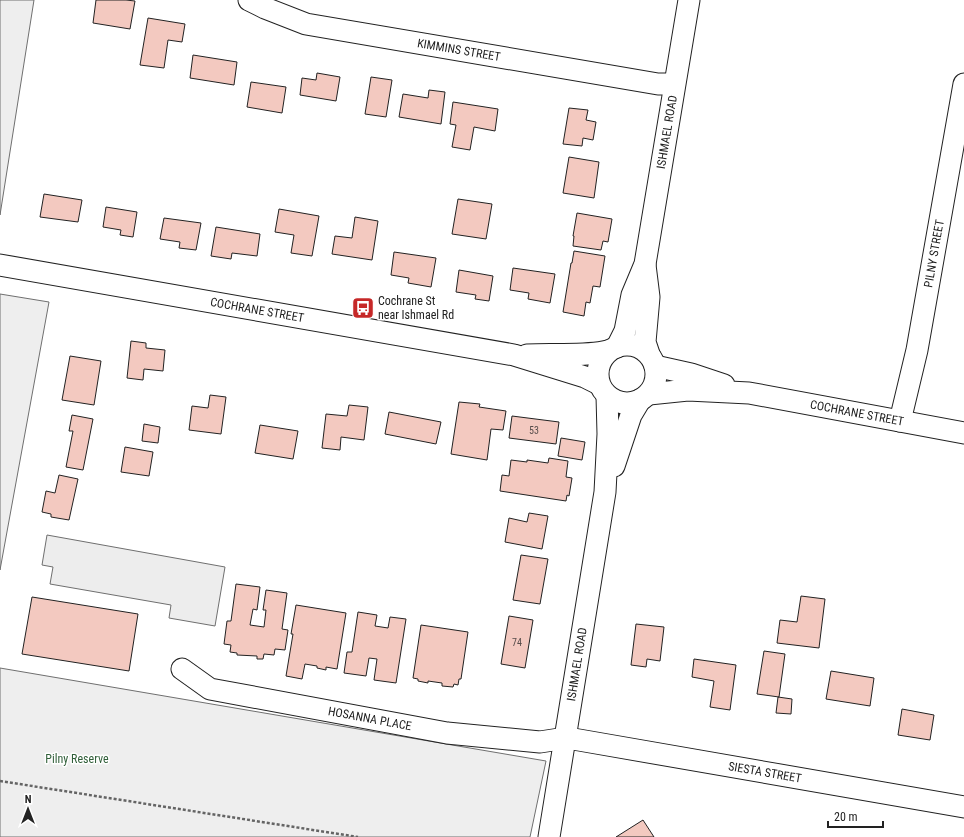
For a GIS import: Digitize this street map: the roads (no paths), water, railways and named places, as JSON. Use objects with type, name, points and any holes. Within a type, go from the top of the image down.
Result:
[{"type":"street","name":"ISHMAEL ROAD","points":[[613,349],[624,331],[632,295],[645,264],[689,0]]},
{"type":"street","name":"KIMMINS STREET","points":[[261,3],[306,24],[658,84],[674,84]]},
{"type":"street","name":"PILNY STREET","points":[[900,421],[917,350],[958,152],[964,84]]},
{"type":"street","name":"ISHMAEL ROAD","points":[[645,264],[649,297],[645,342],[652,360]]},
{"type":"street","name":"COCHRANE STREET","points":[[0,265],[514,355],[585,378],[603,390]]},
{"type":"street","points":[[626,345],[634,346],[652,360],[656,376],[654,386],[644,397],[632,403],[614,401],[603,390],[598,378],[599,364],[613,349],[626,345]]},
{"type":"street","name":"COCHRANE STREET","points":[[514,355],[550,353],[595,354],[613,349]]},
{"type":"street","name":"COCHRANE STREET","points":[[652,360],[749,393],[964,433]]},
{"type":"street","name":"ISHMAEL ROAD","points":[[549,837],[605,492],[608,434],[603,390]]},
{"type":"street","name":"COCHRANE STREET","points":[[644,397],[688,390],[749,393]]},
{"type":"street","name":"ISHMAEL ROAD","points":[[605,492],[631,415],[644,397]]},
{"type":"street","name":"HOSANNA PLACE","points":[[182,669],[210,689],[446,733],[540,742],[566,738]]},
{"type":"street","name":"SIESTA STREET","points":[[566,738],[964,807]]},
{"type":"place","name":"Cochrane St near Ishmael Rd","points":[[363,308]]},
{"type":"park label","name":"Pilny Reserve","points":[[77,759]]}]
